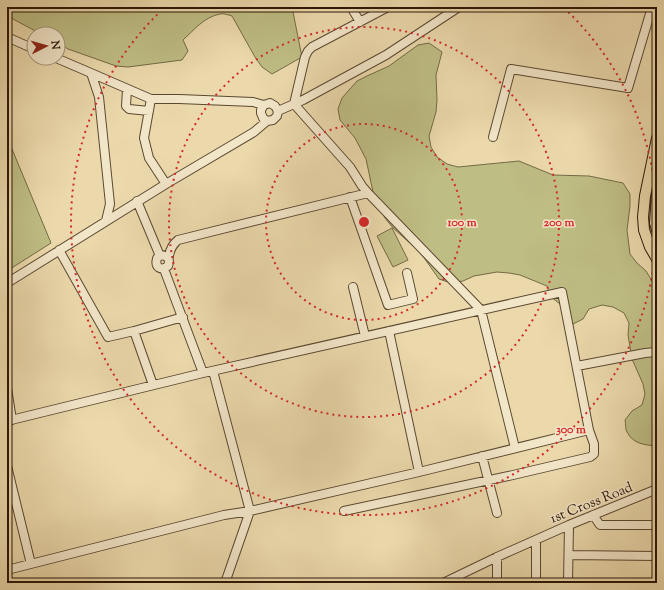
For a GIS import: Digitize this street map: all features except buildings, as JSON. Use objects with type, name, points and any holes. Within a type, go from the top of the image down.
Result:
[{"type":"main road","points":[[657,138],[645,196],[643,217],[644,230],[650,247],[657,259]]},
{"type":"main road","points":[[657,194],[655,223],[657,230]]},
{"type":"street","points":[[351,7],[360,22]]},
{"type":"street","points":[[294,104],[305,57],[308,51],[312,47],[388,7]]},
{"type":"street","points":[[278,111],[303,100],[386,55],[459,7]]},
{"type":"street","points":[[493,137],[511,69],[628,88],[652,7]]},
{"type":"street","points":[[7,37],[26,45]]},
{"type":"street","points":[[7,282],[137,201],[254,132],[267,121],[276,119],[278,114],[277,108],[273,104],[264,105],[253,102],[151,99],[66,62]]},
{"type":"street","points":[[91,73],[99,97],[110,204],[106,221]]},
{"type":"street","points":[[128,89],[126,106],[129,109],[149,111]]},
{"type":"street","points":[[151,99],[144,138],[149,158],[166,184]]},
{"type":"street","points":[[294,104],[350,167],[368,193],[481,310],[515,448]]},
{"type":"street","points":[[264,105],[260,112],[262,118],[267,121]]},
{"type":"street","points":[[164,256],[172,245],[178,240],[368,193]]},
{"type":"street","points":[[350,197],[388,305],[413,299],[407,273]]},
{"type":"street","points":[[137,201],[164,256],[169,260],[168,266],[164,269],[203,373]]},
{"type":"street","points":[[59,250],[108,337],[183,317]]},
{"type":"street","points":[[353,288],[365,336]]},
{"type":"street","points":[[7,388],[10,421],[203,373],[562,292],[589,430],[594,444],[594,454],[590,457],[344,511]]},
{"type":"street","points":[[134,331],[153,385]]},
{"type":"street","points":[[389,331],[419,472]]},
{"type":"street","points":[[577,366],[657,352]]},
{"type":"street","points":[[213,371],[250,511],[225,583]]},
{"type":"street","points":[[7,570],[224,515],[250,511],[419,472],[589,430]]},
{"type":"street","points":[[482,456],[497,514]]},
{"type":"street","points":[[7,466],[31,564]]},
{"type":"street","name":"1st Cross Road","points":[[443,583],[569,524],[657,489]]},
{"type":"street","points":[[593,515],[600,525],[657,525]]},
{"type":"street","points":[[568,583],[569,524]]},
{"type":"street","points":[[536,540],[536,583]]},
{"type":"street","points":[[568,554],[657,556]]},
{"type":"street","points":[[497,557],[497,583]]},
{"type":"shaded area","points":[[7,7],[292,7],[302,57],[272,74],[262,67],[255,57],[232,16],[222,14],[204,21],[183,40],[188,51],[182,60],[128,67],[116,66],[66,48],[66,26],[26,26],[13,19],[7,11]]},
{"type":"shaded area","points":[[429,43],[442,52],[436,75],[436,112],[429,136],[431,147],[437,157],[447,164],[458,167],[519,161],[553,175],[589,176],[623,183],[630,194],[627,230],[630,254],[646,271],[657,289],[657,446],[636,441],[630,436],[626,429],[625,420],[632,411],[642,405],[645,394],[643,384],[632,359],[628,335],[629,323],[624,313],[613,307],[602,305],[589,309],[583,319],[573,324],[560,304],[551,297],[547,286],[520,275],[497,272],[474,276],[463,281],[451,283],[439,279],[420,252],[393,228],[385,218],[373,192],[366,159],[355,138],[340,120],[338,109],[342,98],[357,81],[389,66],[418,45]]},
{"type":"shaded area","points":[[7,137],[51,243],[7,271]]},
{"type":"shaded area","points":[[392,228],[408,260],[393,267],[377,236]]}]
